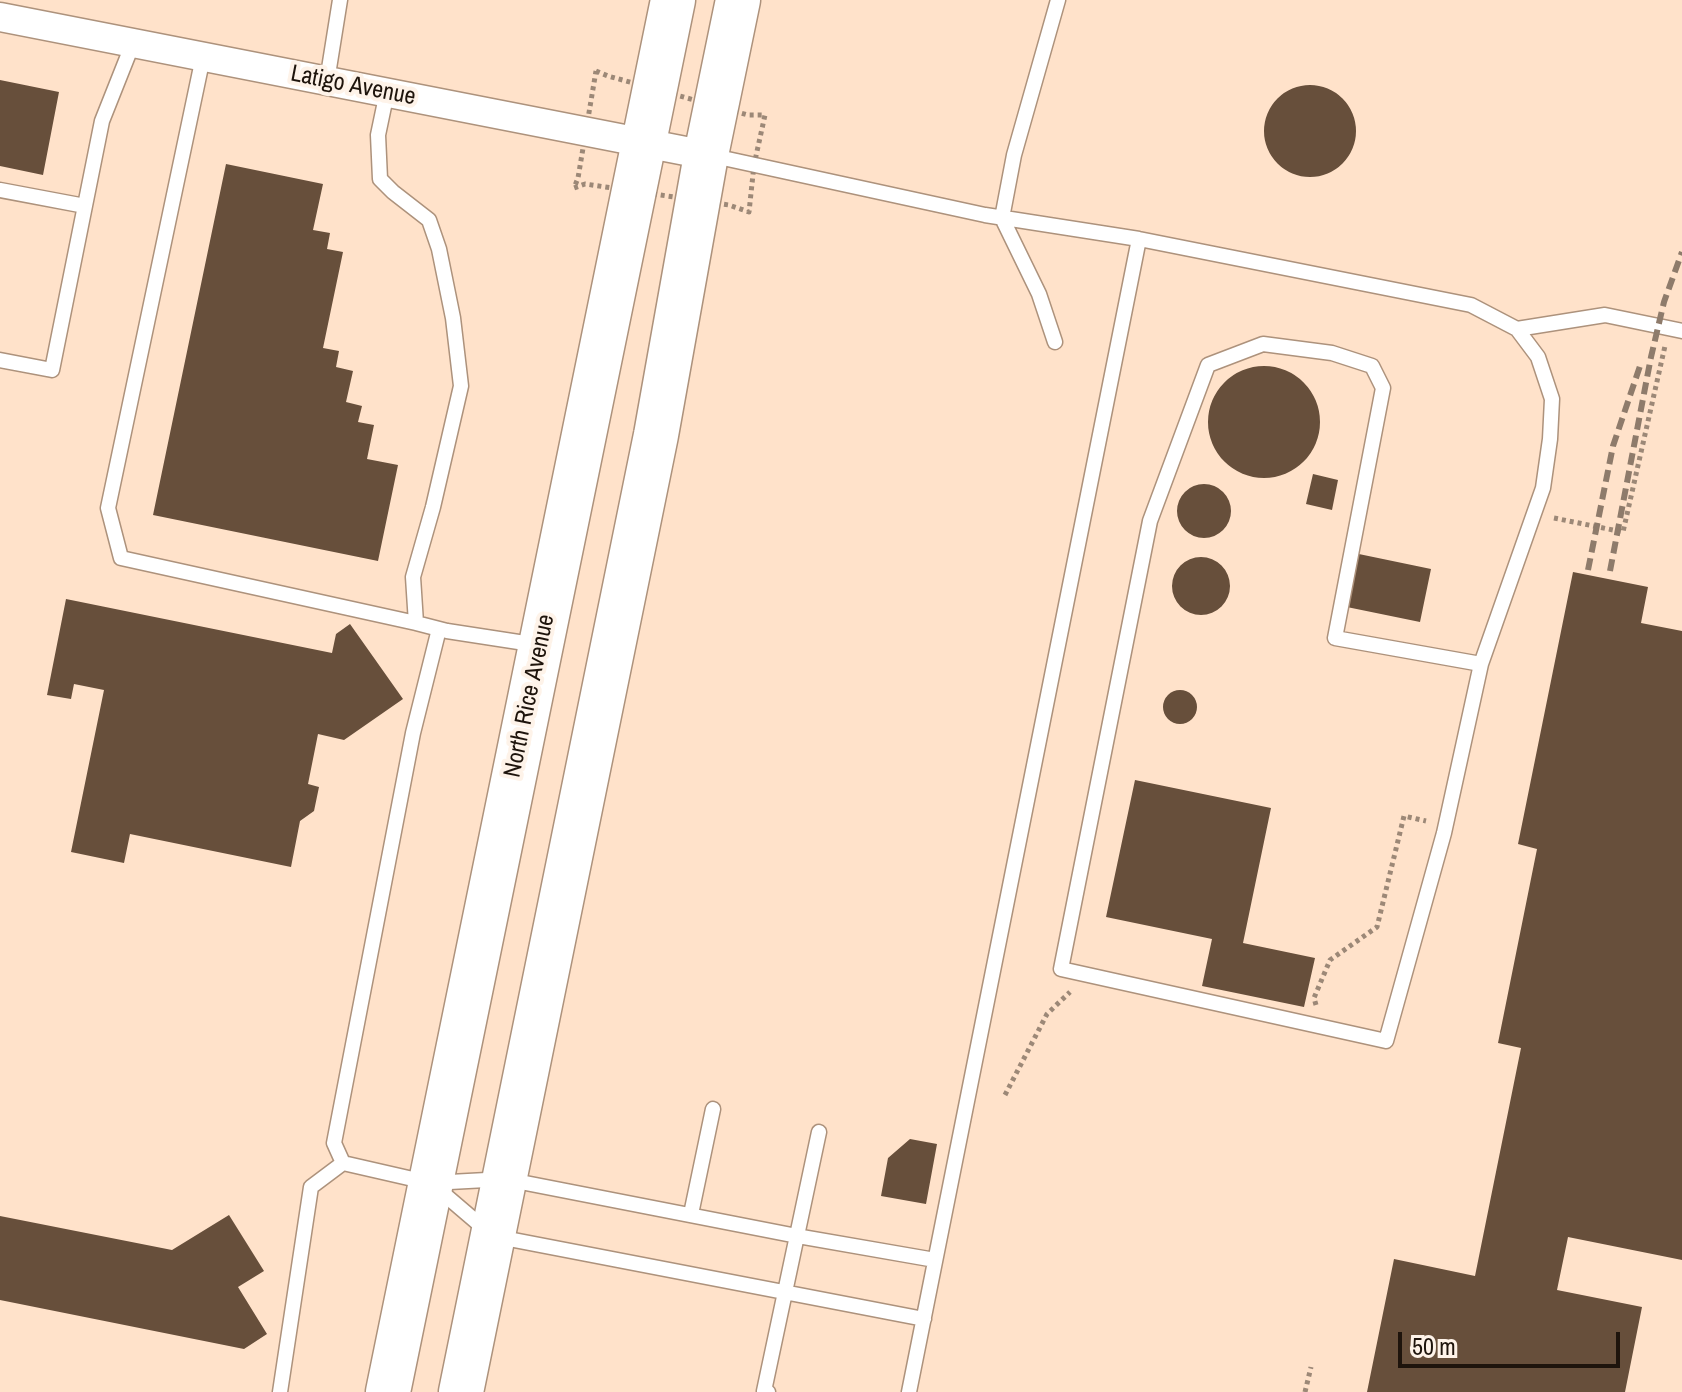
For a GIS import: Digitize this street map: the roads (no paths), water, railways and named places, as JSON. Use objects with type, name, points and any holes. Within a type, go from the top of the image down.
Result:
[{"type":"highway","name":"North Rice Avenue","points":[[388,1392],[673,0]]},
{"type":"highway","points":[[461,1392],[653,451],[706,155],[738,0]]},
{"type":"street","name":"Latigo Avenue","points":[[9,12],[133,43],[706,155]]},
{"type":"lane","points":[[327,81],[340,0]]},
{"type":"lane","points":[[1055,342],[1039,294],[1002,218],[1014,155],[1058,0]]},
{"type":"lane","points":[[0,360],[52,370],[102,121],[133,43]]},
{"type":"lane","points":[[203,57],[108,508],[121,558],[439,629],[540,646]]},
{"type":"lane","points":[[387,92],[378,135],[380,179],[429,220],[439,249],[453,318],[461,386],[413,577],[416,623]]},
{"type":"lane","points":[[706,155],[1002,218],[1139,239],[1471,305],[1517,329],[1538,357],[1552,399],[1543,488],[1481,664],[1446,825],[1386,1041],[1061,969],[1150,521],[1208,365],[1263,344],[1332,353],[1372,366],[1383,388],[1335,638],[1481,664]]},
{"type":"lane","points":[[0,190],[85,206]]},
{"type":"lane","points":[[909,1392],[1139,239]]},
{"type":"lane","points":[[1517,329],[1605,315],[1675,329]]},
{"type":"lane","points":[[343,1163],[334,1143],[413,733],[439,629]]},
{"type":"lane","points":[[691,1214],[713,1109]]},
{"type":"lane","points":[[768,1392],[764,1391],[819,1132]]},
{"type":"lane","points":[[280,1392],[311,1187],[343,1163],[431,1183],[505,1179],[935,1260]]},
{"type":"lane","points":[[431,1183],[493,1236],[924,1319]]},
{"type":"railway","points":[[1610,571],[1651,357],[1664,302],[1682,252]]},
{"type":"railway","points":[[1588,570],[1613,446],[1640,366]]}]
